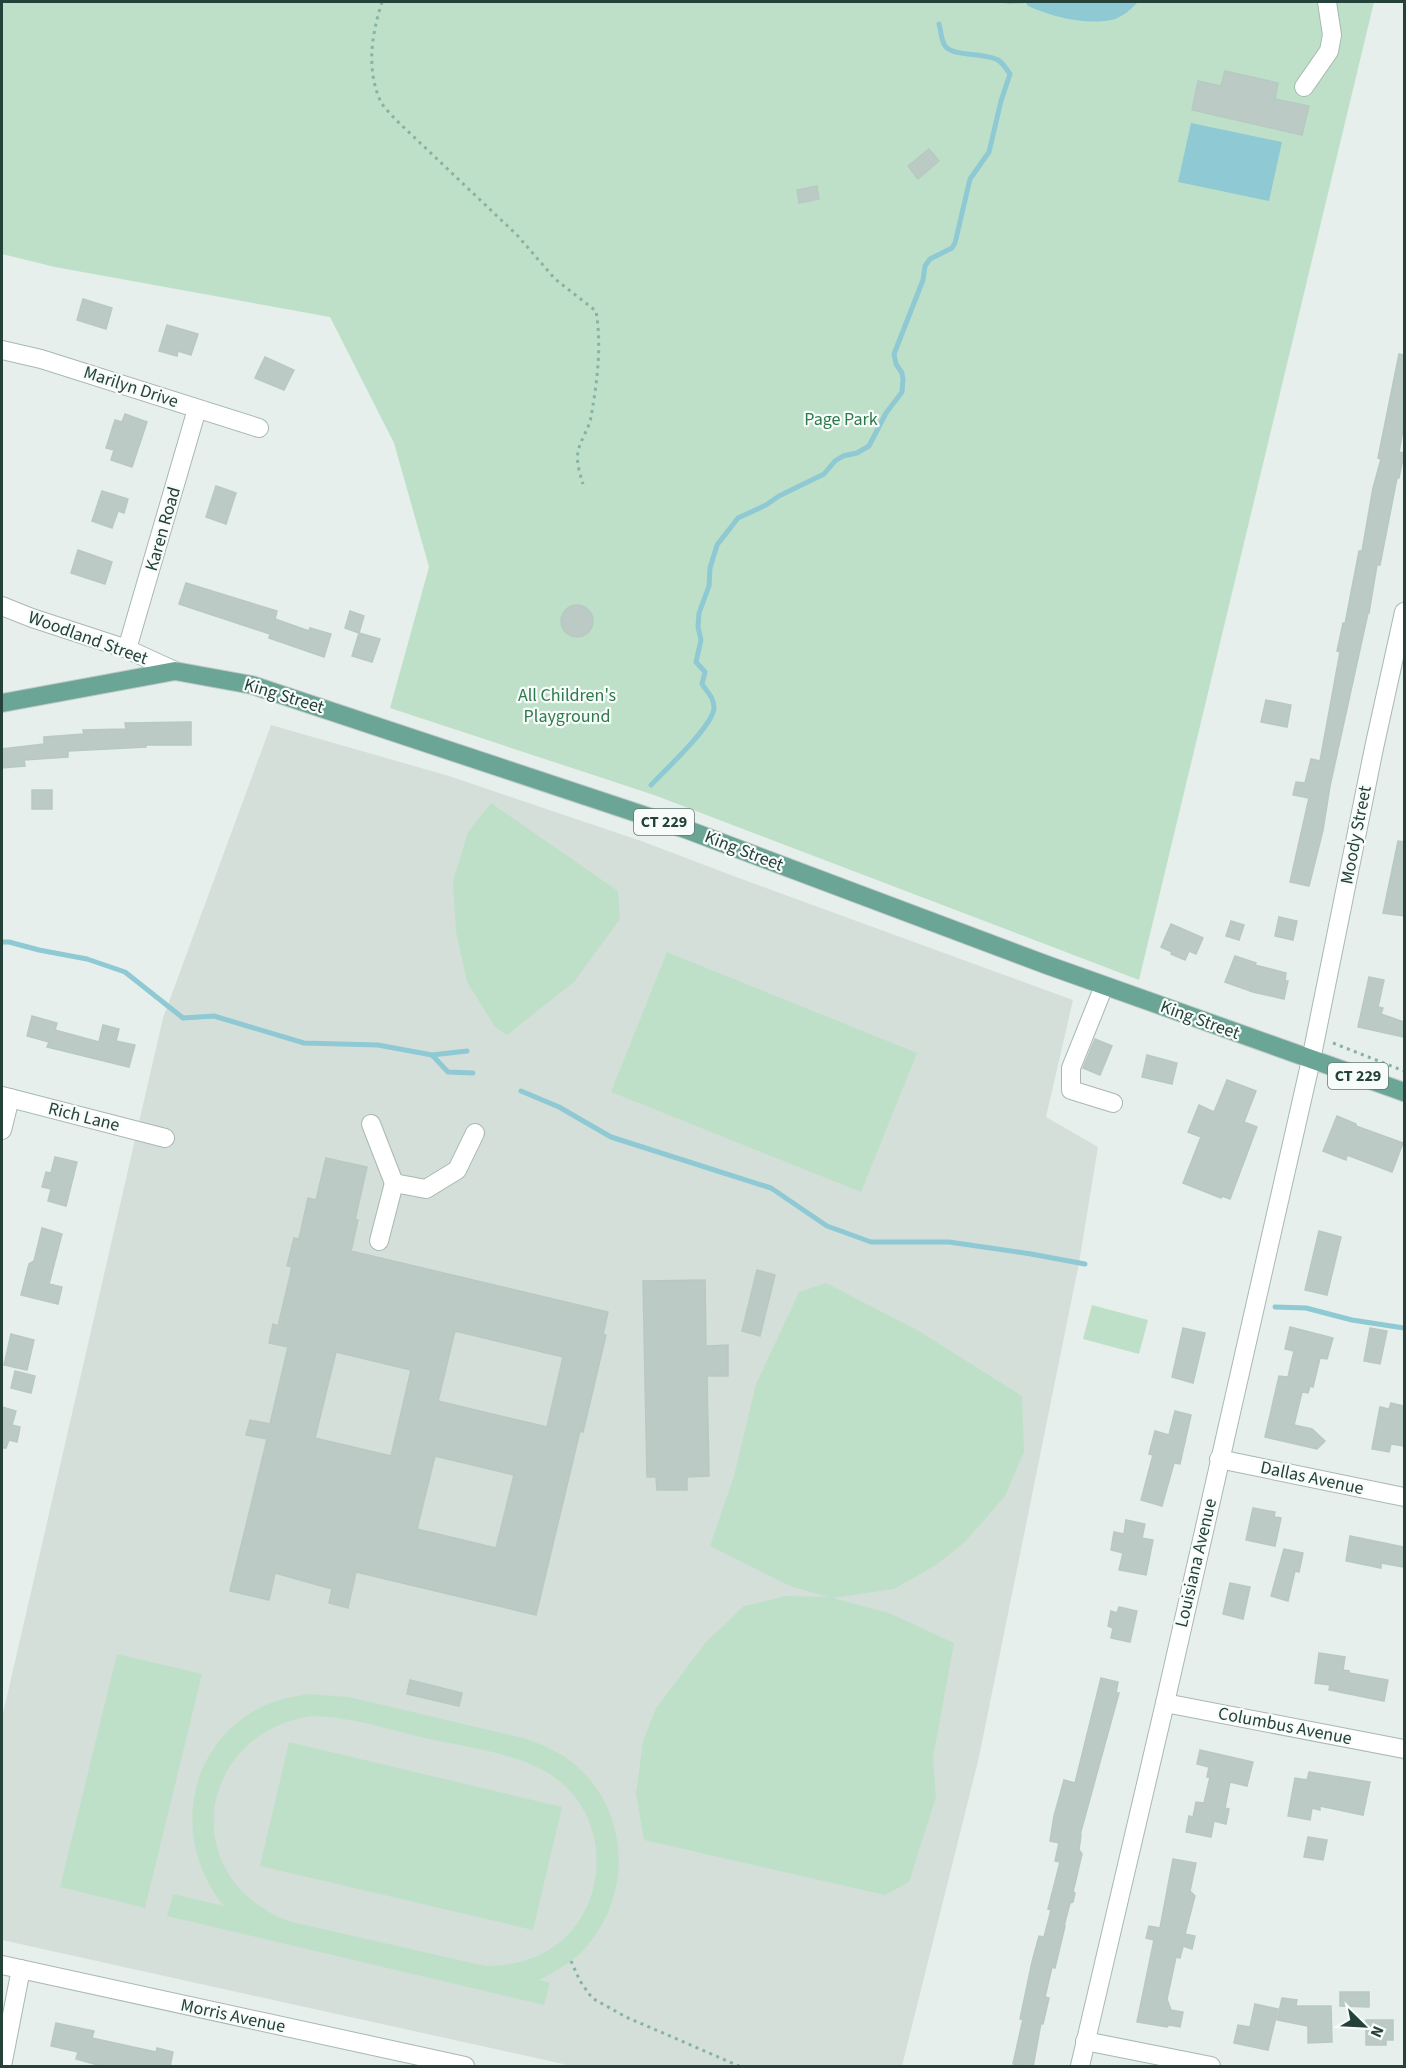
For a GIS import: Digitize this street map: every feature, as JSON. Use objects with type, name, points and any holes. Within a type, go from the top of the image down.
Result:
[{"type":"main road","name":"King Street","points":[[2,704],[175,671],[252,685],[688,830],[1104,986],[1404,1092]]},
{"type":"street","points":[[1304,87],[1329,51],[1332,35],[1327,2]]},
{"type":"street","name":"Marilyn Drive","points":[[2,350],[41,358],[260,428]]},
{"type":"street","name":"Karen Road","points":[[127,649],[198,408]]},
{"type":"street","name":"Woodland Street","points":[[2,606],[127,649],[175,671]]},
{"type":"street","name":"Moody Street","points":[[1311,1060],[1378,727],[1404,612]]},
{"type":"street","points":[[1104,986],[1071,1068],[1071,1090],[1113,1103]]},
{"type":"street","name":"Louisiana Avenue","points":[[1080,2067],[1311,1060]]},
{"type":"street","points":[[2,1130],[5,1097]]},
{"type":"street","name":"Rich Lane","points":[[5,1097],[165,1137]]},
{"type":"street","points":[[371,1124],[394,1183],[379,1240]]},
{"type":"street","points":[[394,1183],[426,1189],[457,1170],[475,1133]]},
{"type":"street","name":"Dallas Avenue","points":[[1219,1459],[1404,1497]]},
{"type":"street","name":"Columbus Avenue","points":[[1165,1703],[1404,1749]]},
{"type":"street","name":"Morris Avenue","points":[[2,1965],[465,2067]]},
{"type":"street","points":[[2,2067],[21,1969]]},
{"type":"street","points":[[1085,2041],[1211,2067]]},
{"type":"path","points":[[381,2],[375,23],[371,54],[381,102],[395,119],[517,235],[555,279],[596,311],[599,348],[596,388],[591,421],[578,452],[583,484]]},
{"type":"path","points":[[1331,1042],[1404,1071]]},
{"type":"path","points":[[571,1961],[580,1981],[592,1998],[626,2017],[739,2067]]},
{"type":"shaded area","points":[[271,725],[449,776],[644,842],[1073,1000],[1046,1117],[1098,1147],[1079,1263],[979,1757],[902,2066],[572,2066],[2,1940],[2,1718],[163,1018]]},
{"type":"green space","name":"Page Park","points":[[2,2],[1374,2],[1139,980],[654,795],[390,708],[429,567],[394,443],[330,317],[55,267],[2,254]]},
{"type":"green space","points":[[491,803],[618,891],[620,919],[574,982],[507,1035],[495,1027],[467,982],[456,932],[453,881],[468,832]]},
{"type":"green space","points":[[667,952],[917,1053],[861,1192],[611,1092]]},
{"type":"green space","points":[[826,1283],[919,1331],[1022,1396],[1024,1452],[1005,1496],[965,1542],[936,1565],[894,1589],[833,1598],[889,1613],[954,1643],[933,1758],[936,1797],[909,1882],[885,1895],[644,1840],[636,1793],[643,1741],[656,1708],[706,1642],[744,1606],[786,1596],[828,1597],[790,1586],[710,1546],[734,1476],[756,1384],[799,1292]]},
{"type":"green space","points":[[1092,1305],[1148,1320],[1139,1354],[1083,1339]]},
{"type":"green space","points":[[117,1654],[202,1674],[145,1908],[60,1887]]},
{"type":"green space","points":[[309,1694],[349,1697],[527,1739],[567,1759],[579,1768],[596,1787],[608,1808],[619,1855],[612,1903],[602,1925],[587,1946],[565,1965],[539,1980],[550,1983],[544,2005],[167,1916],[173,1894],[224,1906],[208,1882],[198,1856],[193,1829],[193,1802],[200,1776],[211,1752],[229,1730],[252,1712],[273,1702]],"holes":[[[312,1716],[369,1724],[494,1753],[529,1764],[558,1780],[576,1798],[588,1820],[595,1844],[596,1868],[592,1893],[582,1916],[567,1935],[547,1951],[525,1961],[485,1966],[292,1922],[255,1903],[230,1876],[216,1844],[214,1811],[223,1779],[242,1750],[272,1728]]]},
{"type":"green space","points":[[289,1742],[562,1807],[533,1930],[260,1866]]},
{"type":"water","points":[[999,2],[1138,2],[1115,19],[1079,21],[1048,14],[1026,3]]},
{"type":"water","points":[[1191,123],[1282,142],[1269,201],[1178,182]]},
{"type":"building","points":[[1225,71],[1278,83],[1275,99],[1309,106],[1302,135],[1192,110],[1198,81],[1221,86]]},
{"type":"building","points":[[929,149],[939,161],[918,179],[908,166]]},
{"type":"building","points":[[817,186],[819,199],[799,203],[797,190]]},
{"type":"building","points":[[83,299],[112,308],[106,329],[77,320]]},
{"type":"building","points":[[167,325],[198,334],[191,355],[178,351],[177,356],[159,351]]},
{"type":"building","points":[[1399,354],[1404,355],[1404,424],[1399,452],[1404,453],[1380,565],[1377,565],[1369,613],[1309,886],[1290,882],[1309,798],[1293,795],[1296,782],[1305,783],[1311,759],[1320,761],[1340,652],[1337,651],[1343,623],[1345,624],[1359,551],[1362,551]]},
{"type":"building","points":[[265,357],[294,370],[284,390],[255,378]]},
{"type":"building","points":[[125,414],[147,422],[132,467],[111,460],[114,450],[106,448],[115,420],[122,422]]},
{"type":"building","points":[[216,486],[236,493],[226,524],[206,517]]},
{"type":"building","points":[[102,491],[128,499],[124,513],[118,511],[112,528],[92,521]]},
{"type":"building","points":[[78,550],[112,562],[105,584],[71,573]]},
{"type":"building","points":[[186,583],[277,611],[275,619],[309,631],[310,628],[331,634],[324,657],[269,638],[270,634],[179,604]]},
{"type":"building","points":[[577,605],[589,609],[593,621],[589,633],[577,637],[565,633],[561,621],[565,609]]},
{"type":"building","points":[[350,611],[364,616],[359,633],[345,628]]},
{"type":"building","points":[[359,633],[380,639],[372,662],[352,656]]},
{"type":"building","points":[[1266,700],[1291,705],[1287,727],[1261,722]]},
{"type":"building","points":[[191,722],[191,745],[146,745],[146,747],[68,751],[68,757],[24,760],[25,766],[2,768],[2,749],[44,744],[44,737],[84,734],[83,730],[126,729],[125,723]]},
{"type":"building","points":[[32,790],[52,790],[52,809],[32,809]]},
{"type":"building","points":[[1398,841],[1404,842],[1404,916],[1383,913]]},
{"type":"building","points":[[1279,917],[1297,921],[1293,940],[1275,936]]},
{"type":"building","points":[[1231,921],[1244,925],[1239,940],[1226,936]]},
{"type":"building","points":[[1171,924],[1203,938],[1196,954],[1189,951],[1185,960],[1161,947]]},
{"type":"building","points":[[1235,956],[1256,963],[1255,965],[1286,973],[1285,981],[1288,981],[1284,999],[1253,992],[1225,982]]},
{"type":"building","points":[[1369,977],[1384,980],[1378,1007],[1383,1008],[1381,1014],[1404,1022],[1404,1037],[1358,1027]]},
{"type":"building","points":[[32,1016],[57,1023],[55,1030],[99,1042],[103,1025],[119,1029],[116,1041],[135,1045],[129,1067],[47,1047],[49,1042],[27,1036]]},
{"type":"building","points":[[1095,1039],[1112,1046],[1100,1075],[1083,1068]]},
{"type":"building","points":[[1147,1055],[1177,1063],[1172,1084],[1142,1077]]},
{"type":"building","points":[[1227,1080],[1256,1091],[1244,1122],[1257,1127],[1230,1199],[1222,1196],[1221,1198],[1183,1183],[1201,1137],[1188,1132],[1199,1105],[1214,1112]]},
{"type":"building","points":[[1337,1116],[1356,1126],[1403,1143],[1392,1172],[1347,1155],[1346,1160],[1323,1151]]},
{"type":"building","points":[[55,1157],[77,1162],[66,1206],[48,1201],[51,1189],[42,1187],[46,1172],[51,1173]]},
{"type":"building","points":[[326,1158],[367,1167],[355,1220],[358,1220],[351,1251],[608,1312],[603,1334],[606,1335],[583,1432],[580,1431],[536,1615],[356,1572],[348,1608],[329,1603],[332,1589],[275,1573],[269,1600],[230,1591],[267,1439],[246,1435],[250,1420],[270,1424],[288,1347],[269,1343],[273,1324],[278,1326],[292,1267],[287,1266],[294,1238],[299,1239],[308,1198],[316,1200]],"holes":[[[455,1331],[563,1357],[547,1427],[438,1401]],[[336,1352],[411,1370],[391,1456],[315,1438]],[[435,1456],[514,1475],[496,1548],[417,1529]]]},
{"type":"building","points":[[42,1228],[62,1234],[49,1284],[62,1287],[58,1304],[21,1295],[29,1264],[34,1261]]},
{"type":"building","points":[[1319,1231],[1341,1237],[1327,1295],[1305,1290]]},
{"type":"building","points":[[757,1270],[775,1275],[760,1336],[742,1331]]},
{"type":"building","points":[[705,1280],[706,1346],[728,1345],[728,1376],[707,1376],[709,1476],[687,1477],[687,1490],[657,1490],[656,1477],[647,1477],[643,1281]]},
{"type":"building","points":[[1290,1327],[1333,1338],[1327,1359],[1320,1358],[1313,1387],[1310,1386],[1308,1393],[1302,1392],[1294,1425],[1312,1429],[1325,1441],[1317,1449],[1265,1437],[1279,1376],[1288,1377],[1294,1351],[1285,1349]]},
{"type":"building","points":[[1183,1328],[1205,1333],[1193,1383],[1172,1377]]},
{"type":"building","points":[[1370,1328],[1387,1331],[1380,1364],[1364,1361]]},
{"type":"building","points":[[11,1334],[34,1340],[27,1370],[4,1365]]},
{"type":"building","points":[[15,1371],[35,1376],[31,1393],[11,1388]]},
{"type":"building","points":[[1391,1403],[1404,1406],[1404,1446],[1391,1444],[1389,1452],[1372,1449],[1380,1407],[1389,1409]]},
{"type":"building","points":[[2,1407],[16,1411],[12,1425],[20,1427],[17,1442],[9,1440],[6,1448],[2,1448]]},
{"type":"building","points":[[1175,1411],[1191,1415],[1180,1464],[1174,1463],[1162,1506],[1141,1500],[1153,1455],[1149,1454],[1155,1431],[1169,1435]]},
{"type":"building","points":[[1253,1508],[1275,1512],[1274,1517],[1281,1518],[1275,1546],[1246,1540]]},
{"type":"building","points":[[1126,1520],[1145,1524],[1142,1538],[1153,1540],[1146,1575],[1119,1570],[1123,1553],[1111,1550],[1114,1532],[1124,1534]]},
{"type":"building","points":[[1350,1536],[1404,1547],[1404,1567],[1381,1563],[1381,1568],[1346,1561]]},
{"type":"building","points":[[1284,1549],[1303,1553],[1299,1572],[1295,1571],[1288,1601],[1271,1596]]},
{"type":"building","points":[[1230,1583],[1250,1587],[1243,1619],[1223,1614]]},
{"type":"building","points":[[1119,1607],[1137,1611],[1130,1642],[1111,1638],[1113,1628],[1108,1626],[1111,1611],[1117,1613]]},
{"type":"building","points":[[1319,1653],[1345,1657],[1343,1670],[1349,1673],[1388,1680],[1384,1701],[1329,1690],[1330,1685],[1315,1683]]},
{"type":"building","points":[[1101,1678],[1118,1682],[1116,1693],[1119,1693],[1080,1835],[1079,1850],[1082,1854],[1073,1892],[1075,1893],[1073,1902],[1070,1903],[1055,1968],[1052,1967],[1045,1997],[1049,1998],[1043,2024],[1041,2023],[1033,2067],[1013,2064],[1032,1962],[1039,1936],[1044,1937],[1051,1910],[1048,1909],[1060,1862],[1055,1861],[1059,1843],[1050,1841],[1054,1816],[1064,1780],[1075,1783]]},
{"type":"building","points":[[410,1680],[462,1693],[459,1706],[407,1694]]},
{"type":"building","points":[[1200,1750],[1253,1762],[1247,1786],[1230,1782],[1225,1808],[1229,1809],[1226,1824],[1214,1821],[1211,1837],[1186,1832],[1189,1816],[1193,1817],[1196,1802],[1204,1803],[1210,1777],[1207,1777],[1209,1767],[1197,1764]]},
{"type":"building","points":[[1309,1772],[1370,1782],[1363,1815],[1320,1806],[1320,1810],[1312,1808],[1310,1820],[1288,1816],[1295,1778],[1307,1780]]},
{"type":"building","points":[[1308,1837],[1327,1840],[1323,1860],[1304,1857]]},
{"type":"building","points":[[1173,1859],[1196,1863],[1190,1891],[1195,1896],[1185,1934],[1195,1936],[1192,1949],[1183,1946],[1180,1958],[1176,1957],[1167,1999],[1171,2010],[1183,2012],[1180,2027],[1137,2022],[1154,1940],[1146,1938],[1149,1926],[1160,1928]]},
{"type":"building","points":[[1340,1992],[1369,1992],[1369,2007],[1340,2006]]},
{"type":"building","points":[[1282,1998],[1297,2000],[1296,2006],[1331,2006],[1332,2042],[1308,2043],[1308,2026],[1277,2020]]},
{"type":"building","points":[[1255,2004],[1278,2009],[1268,2050],[1234,2043],[1238,2025],[1250,2027]]},
{"type":"building","points":[[1366,2020],[1393,2020],[1393,2040],[1386,2040],[1386,2045],[1366,2045]]},
{"type":"building","points":[[56,2023],[94,2031],[92,2038],[156,2052],[157,2048],[173,2052],[170,2067],[105,2067],[76,2059],[78,2052],[51,2046]]},
{"type":"waterway","points":[[651,785],[677,759],[712,716],[714,704],[702,684],[705,672],[696,662],[701,640],[698,627],[699,613],[709,586],[710,568],[717,545],[738,518],[824,474],[835,461],[843,456],[857,453],[869,446],[886,413],[902,392],[902,373],[896,364],[894,354],[923,280],[925,266],[930,259],[952,248],[955,243],[970,179],[989,152],[1010,74],[998,60],[950,50],[944,45],[939,24]]},
{"type":"waterway","points":[[2,942],[87,959],[125,972],[183,1018],[214,1016],[304,1043],[378,1045],[432,1055],[448,1072],[473,1073]]},
{"type":"waterway","points":[[432,1055],[467,1051]]},
{"type":"waterway","points":[[521,1091],[559,1107],[611,1137],[771,1188],[827,1226],[871,1242],[949,1242],[1085,1264]]},
{"type":"waterway","points":[[1275,1307],[1306,1308],[1352,1320],[1404,1328]]},
{"type":"park label","name":"All Children's Playground","points":[[567,705]]}]
